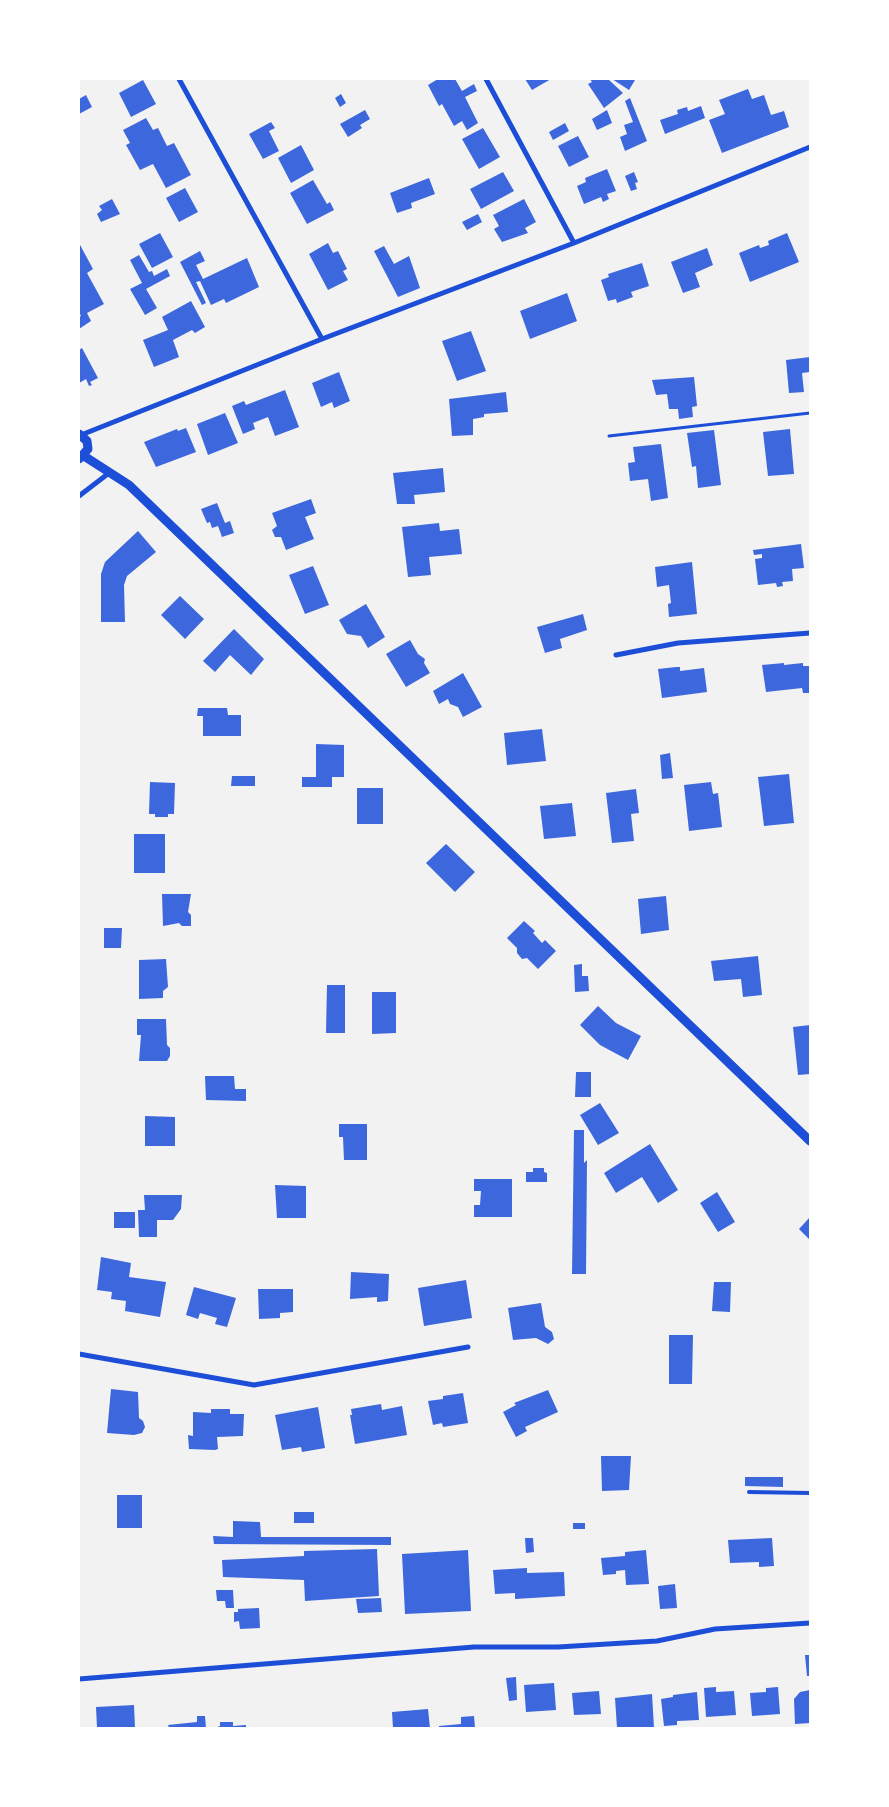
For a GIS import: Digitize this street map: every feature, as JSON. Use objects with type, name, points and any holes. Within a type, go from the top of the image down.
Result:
[{"type":"street","points":[[179,79],[322,339]]},
{"type":"street","points":[[486,79],[574,243]]},
{"type":"street","points":[[810,147],[574,243],[322,339],[80,435],[87,441],[88,449],[81,457],[129,485],[810,1141]]},
{"type":"street","points":[[79,496],[109,473]]},
{"type":"street","points":[[616,655],[678,643],[810,633]]},
{"type":"street","points":[[79,1354],[254,1385],[468,1347]]},
{"type":"street","points":[[79,1679],[474,1647],[558,1647],[657,1641],[715,1630],[810,1622]]},
{"type":"lane","points":[[749,1492],[810,1493]]},
{"type":"path","points":[[609,436],[810,414]]},
{"type":"building","points":[[438,79],[455,79],[462,91],[474,84],[477,91],[465,97],[478,123],[467,130],[462,121],[454,126],[442,104],[439,106],[428,85]]},
{"type":"building","points":[[525,79],[551,79],[532,90]]},
{"type":"building","points":[[590,79],[608,79],[623,93],[604,108],[588,84],[592,82]]},
{"type":"building","points":[[612,79],[633,79],[635,80],[629,90]]},
{"type":"building","points":[[143,80],[156,104],[131,117],[119,93]]},
{"type":"building","points":[[748,89],[752,99],[764,95],[771,115],[784,111],[789,127],[722,153],[709,120],[725,114],[719,100]]},
{"type":"building","points":[[341,94],[346,103],[340,107],[335,98]]},
{"type":"building","points":[[86,95],[92,107],[79,114],[79,99]]},
{"type":"building","points":[[630,98],[647,141],[625,151],[620,137],[627,134],[624,125],[633,122],[625,101]]},
{"type":"building","points":[[701,106],[705,118],[665,134],[660,120],[678,114],[677,110],[687,107],[688,111]]},
{"type":"building","points":[[365,110],[370,119],[360,125],[362,128],[348,137],[340,124]]},
{"type":"building","points":[[607,110],[612,123],[597,130],[592,119]]},
{"type":"building","points":[[146,118],[153,130],[158,128],[167,146],[174,143],[191,175],[166,188],[153,164],[140,170],[126,145],[130,143],[123,130]]},
{"type":"building","points":[[271,122],[275,128],[269,131],[279,151],[263,159],[249,134]]},
{"type":"building","points":[[565,123],[569,131],[553,140],[549,132]]},
{"type":"building","points":[[483,128],[500,157],[479,169],[462,139]]},
{"type":"building","points":[[578,136],[589,157],[569,167],[558,146]]},
{"type":"building","points":[[301,145],[314,170],[291,183],[278,158]]},
{"type":"building","points":[[607,169],[616,191],[607,194],[609,199],[603,202],[601,197],[584,204],[577,186],[586,182],[585,178]]},
{"type":"building","points":[[503,172],[514,191],[481,209],[470,189]]},
{"type":"building","points":[[634,172],[638,182],[635,183],[637,189],[631,191],[625,176]]},
{"type":"building","points":[[429,178],[435,194],[411,203],[412,208],[397,213],[390,193]]},
{"type":"building","points":[[313,180],[327,204],[330,202],[334,210],[307,224],[290,193]]},
{"type":"building","points":[[185,188],[198,212],[179,222],[166,198]]},
{"type":"building","points":[[112,199],[120,214],[101,222],[97,214],[102,210],[99,206]]},
{"type":"building","points":[[524,199],[536,222],[525,228],[528,233],[502,242],[494,229],[499,226],[493,215]]},
{"type":"building","points":[[478,214],[482,222],[467,230],[462,222]]},
{"type":"building","points":[[160,233],[173,257],[152,268],[139,244]]},
{"type":"building","points":[[787,233],[799,262],[750,282],[739,253],[759,245],[760,248],[769,245],[768,241]]},
{"type":"building","points":[[79,243],[93,269],[87,273],[104,304],[87,313],[91,321],[79,329],[79,317],[81,316],[79,312]]},
{"type":"building","points":[[328,243],[333,253],[338,251],[347,269],[343,271],[348,280],[328,290],[309,254]]},
{"type":"building","points":[[384,246],[394,264],[409,256],[420,288],[398,297],[374,251]]},
{"type":"building","points":[[707,248],[713,265],[695,273],[700,287],[683,293],[671,262]]},
{"type":"building","points":[[200,251],[205,261],[196,265],[203,279],[247,258],[259,287],[226,303],[224,299],[211,305],[200,281],[196,282],[206,303],[202,305],[180,262]]},
{"type":"building","points":[[139,255],[149,272],[152,271],[154,276],[167,269],[170,276],[146,289],[157,308],[145,315],[130,289],[142,283],[130,260]]},
{"type":"building","points":[[642,263],[649,286],[631,292],[633,297],[617,303],[616,299],[608,301],[601,280],[609,277],[608,274]]},
{"type":"building","points":[[567,293],[577,321],[530,339],[520,311]]},
{"type":"building","points":[[191,301],[205,327],[195,333],[192,330],[173,340],[179,357],[154,367],[143,340],[168,330],[162,317]]},
{"type":"building","points":[[471,331],[486,371],[457,381],[442,341]]},
{"type":"building","points":[[82,348],[98,378],[90,382],[92,385],[89,386],[86,379],[79,383],[79,350]]},
{"type":"building","points":[[810,357],[810,372],[802,373],[804,392],[789,393],[786,360]]},
{"type":"building","points":[[339,372],[350,401],[334,408],[332,402],[321,407],[312,383]]},
{"type":"building","points":[[694,377],[697,406],[692,407],[693,417],[679,419],[678,409],[669,409],[667,394],[656,395],[652,380]]},
{"type":"building","points":[[285,390],[299,427],[275,436],[268,417],[253,423],[255,429],[243,434],[232,406],[244,401],[246,405]]},
{"type":"building","points":[[506,392],[508,412],[484,414],[484,417],[473,419],[473,435],[452,436],[449,399]]},
{"type":"building","points":[[225,413],[238,443],[208,455],[197,424]]},
{"type":"building","points":[[186,428],[196,452],[156,467],[144,442],[177,429],[178,431]]},
{"type":"building","points":[[790,429],[794,474],[768,476],[763,432]]},
{"type":"building","points":[[714,430],[721,485],[698,488],[696,466],[692,467],[687,433]]},
{"type":"building","points":[[661,444],[668,498],[651,501],[648,479],[630,481],[628,463],[635,462],[633,447]]},
{"type":"building","points":[[443,468],[445,492],[414,495],[415,504],[397,504],[393,473]]},
{"type":"building","points":[[311,499],[316,513],[305,517],[314,539],[286,550],[281,537],[275,537],[272,530],[277,526],[272,513]]},
{"type":"building","points":[[217,503],[225,523],[230,521],[234,533],[222,537],[218,526],[212,528],[210,522],[207,523],[201,509]]},
{"type":"building","points":[[439,523],[440,531],[459,529],[462,554],[429,557],[431,575],[408,577],[402,527]]},
{"type":"building","points":[[138,531],[156,552],[127,576],[124,585],[125,622],[101,622],[101,574],[105,562]]},
{"type":"building","points":[[801,544],[804,568],[792,569],[793,581],[782,582],[783,586],[777,587],[776,583],[758,585],[755,559],[762,558],[762,554],[754,555],[753,550]]},
{"type":"building","points":[[692,562],[697,614],[669,617],[668,604],[671,603],[669,585],[657,587],[655,567]]},
{"type":"building","points":[[313,566],[329,605],[305,614],[289,575]]},
{"type":"building","points":[[180,596],[204,619],[185,639],[161,615]]},
{"type":"building","points":[[366,604],[385,637],[368,648],[361,636],[347,634],[339,620]]},
{"type":"building","points":[[583,614],[587,630],[560,639],[562,648],[545,653],[537,627]]},
{"type":"building","points":[[234,629],[264,659],[251,675],[230,655],[215,672],[203,661]]},
{"type":"building","points":[[410,640],[418,654],[425,659],[424,663],[430,673],[406,687],[386,654]]},
{"type":"building","points":[[784,663],[784,665],[803,663],[803,666],[810,666],[810,693],[803,693],[802,688],[766,692],[762,665]]},
{"type":"building","points":[[680,667],[680,671],[704,668],[707,692],[662,698],[658,669]]},
{"type":"building","points":[[463,673],[482,707],[463,717],[458,707],[450,704],[448,699],[439,704],[433,691]]},
{"type":"building","points":[[198,708],[227,708],[228,715],[241,715],[241,736],[203,736],[203,716],[197,716]]},
{"type":"building","points":[[542,729],[546,761],[507,765],[504,733]]},
{"type":"building","points":[[316,744],[344,745],[344,777],[332,777],[332,787],[302,787],[302,777],[316,777]]},
{"type":"building","points":[[670,753],[673,778],[662,779],[660,755]]},
{"type":"building","points":[[789,774],[794,823],[764,826],[758,777]]},
{"type":"building","points":[[232,776],[255,776],[255,786],[231,786]]},
{"type":"building","points":[[150,782],[175,783],[174,814],[168,814],[168,817],[155,817],[155,814],[149,814]]},
{"type":"building","points":[[711,782],[713,794],[718,793],[722,827],[689,831],[684,785]]},
{"type":"building","points":[[357,788],[383,788],[383,824],[357,824]]},
{"type":"building","points":[[636,789],[639,813],[631,814],[634,841],[612,843],[606,793]]},
{"type":"building","points":[[572,803],[576,836],[544,839],[540,806]]},
{"type":"building","points":[[134,834],[165,834],[165,873],[134,873]]},
{"type":"building","points":[[446,844],[475,872],[455,892],[426,863]]},
{"type":"building","points":[[162,894],[191,894],[188,912],[191,915],[191,926],[182,926],[179,923],[163,926]]},
{"type":"building","points":[[666,896],[669,930],[641,934],[638,899]]},
{"type":"building","points":[[524,921],[535,931],[533,933],[542,943],[545,940],[556,951],[538,969],[527,958],[522,959],[517,953],[517,948],[507,938]]},
{"type":"building","points":[[104,928],[122,928],[121,948],[104,948]]},
{"type":"building","points":[[758,956],[762,995],[743,997],[741,979],[714,981],[711,961]]},
{"type":"building","points":[[166,959],[168,987],[163,991],[163,998],[139,999],[139,960]]},
{"type":"building","points":[[582,964],[582,976],[588,976],[589,991],[575,992],[574,965]]},
{"type":"building","points":[[327,985],[345,985],[345,1033],[326,1033]]},
{"type":"building","points":[[372,992],[396,992],[396,1033],[372,1034]]},
{"type":"building","points":[[598,1006],[616,1023],[641,1036],[628,1060],[600,1045],[580,1025]]},
{"type":"building","points":[[137,1019],[166,1019],[167,1045],[170,1048],[170,1056],[167,1061],[139,1061],[141,1035],[137,1035]]},
{"type":"building","points":[[810,1025],[810,1074],[798,1075],[793,1027]]},
{"type":"building","points":[[576,1072],[591,1072],[591,1097],[575,1097]]},
{"type":"building","points":[[205,1076],[234,1076],[235,1089],[246,1089],[246,1101],[206,1100]]},
{"type":"building","points":[[600,1103],[619,1133],[598,1145],[580,1115]]},
{"type":"building","points":[[145,1116],[175,1117],[175,1146],[145,1146]]},
{"type":"building","points":[[339,1124],[367,1124],[367,1160],[344,1160],[343,1137],[339,1137]]},
{"type":"building","points":[[574,1130],[584,1130],[584,1163],[587,1160],[586,1274],[572,1274]]},
{"type":"building","points":[[650,1144],[678,1190],[658,1203],[642,1177],[616,1193],[604,1173]]},
{"type":"building","points":[[533,1168],[544,1168],[544,1172],[547,1173],[547,1182],[526,1182],[526,1172],[533,1172]]},
{"type":"building","points":[[474,1179],[512,1179],[512,1217],[474,1217],[474,1205],[480,1205],[481,1191],[474,1191]]},
{"type":"building","points":[[275,1185],[306,1186],[306,1218],[277,1218]]},
{"type":"building","points":[[717,1192],[735,1222],[718,1232],[700,1203]]},
{"type":"building","points":[[144,1195],[182,1195],[181,1209],[173,1220],[157,1220],[157,1237],[139,1237],[138,1210],[145,1210]]},
{"type":"building","points":[[114,1212],[135,1212],[135,1228],[114,1228]]},
{"type":"building","points":[[810,1217],[810,1240],[799,1229]]},
{"type":"building","points":[[101,1257],[131,1263],[129,1277],[166,1282],[160,1317],[125,1311],[126,1301],[111,1299],[112,1292],[97,1290]]},
{"type":"building","points":[[351,1272],[389,1274],[388,1301],[377,1302],[377,1297],[350,1299]]},
{"type":"building","points":[[466,1280],[472,1318],[424,1326],[418,1288]]},
{"type":"building","points":[[714,1282],[731,1282],[730,1312],[712,1311]]},
{"type":"building","points":[[194,1287],[236,1298],[227,1327],[215,1324],[217,1318],[200,1313],[198,1319],[186,1315]]},
{"type":"building","points":[[258,1289],[293,1289],[293,1312],[280,1313],[280,1318],[259,1319]]},
{"type":"building","points":[[541,1303],[545,1327],[552,1332],[554,1339],[548,1344],[536,1338],[513,1340],[508,1308]]},
{"type":"building","points":[[669,1335],[693,1335],[692,1384],[669,1384]]},
{"type":"building","points":[[111,1389],[138,1392],[139,1418],[143,1421],[145,1427],[142,1433],[134,1435],[107,1433]]},
{"type":"building","points":[[548,1390],[558,1412],[525,1427],[527,1431],[516,1437],[503,1412],[516,1405],[514,1403]]},
{"type":"building","points":[[463,1393],[468,1423],[443,1427],[442,1423],[433,1425],[428,1401],[443,1399],[443,1396]]},
{"type":"building","points":[[381,1404],[382,1410],[402,1406],[407,1435],[355,1444],[350,1415],[352,1415],[351,1409]]},
{"type":"building","points":[[318,1407],[325,1448],[302,1452],[301,1447],[282,1450],[275,1415]]},
{"type":"building","points":[[211,1409],[230,1409],[230,1414],[244,1414],[243,1436],[217,1437],[218,1449],[215,1450],[189,1449],[188,1435],[193,1436],[193,1412],[211,1413]]},
{"type":"building","points":[[601,1456],[631,1456],[629,1490],[602,1491]]},
{"type":"building","points":[[745,1477],[783,1477],[783,1487],[745,1486]]},
{"type":"building","points":[[117,1495],[142,1495],[142,1528],[117,1528]]},
{"type":"building","points":[[294,1512],[314,1512],[314,1523],[294,1523]]},
{"type":"building","points":[[233,1521],[260,1522],[261,1537],[391,1537],[391,1545],[214,1544],[213,1536],[233,1537]]},
{"type":"building","points":[[573,1523],[585,1523],[585,1529],[573,1529]]},
{"type":"building","points":[[525,1538],[533,1538],[534,1552],[526,1553]]},
{"type":"building","points":[[772,1538],[774,1566],[759,1567],[759,1562],[730,1563],[728,1540]]},
{"type":"building","points":[[377,1549],[379,1596],[305,1601],[304,1580],[223,1577],[222,1560],[304,1556],[304,1551]]},
{"type":"building","points":[[468,1550],[471,1611],[405,1614],[402,1554]]},
{"type":"building","points":[[646,1550],[649,1584],[626,1585],[625,1570],[616,1571],[616,1574],[603,1575],[601,1558],[625,1556],[625,1552]]},
{"type":"building","points":[[527,1568],[527,1573],[564,1572],[565,1596],[515,1599],[515,1593],[495,1594],[493,1570]]},
{"type":"building","points":[[675,1584],[677,1608],[660,1609],[658,1586]]},
{"type":"building","points":[[216,1590],[233,1590],[234,1608],[226,1608],[225,1601],[217,1601]]},
{"type":"building","points":[[381,1598],[382,1612],[358,1613],[356,1599]]},
{"type":"building","points":[[259,1608],[260,1628],[240,1629],[239,1621],[234,1622],[234,1612],[238,1612],[238,1609]]},
{"type":"building","points":[[805,1655],[810,1655],[810,1676],[807,1676]]},
{"type":"building","points":[[516,1677],[517,1700],[509,1701],[506,1678]]},
{"type":"building","points":[[554,1683],[556,1710],[526,1712],[524,1685]]},
{"type":"building","points":[[716,1687],[716,1692],[734,1691],[736,1715],[706,1717],[704,1688]]},
{"type":"building","points":[[778,1687],[780,1714],[752,1716],[750,1693],[766,1692],[766,1688]]},
{"type":"building","points":[[810,1690],[810,1723],[795,1724],[794,1699],[800,1692]]},
{"type":"building","points":[[599,1691],[601,1714],[574,1715],[572,1693]]},
{"type":"building","points":[[697,1692],[699,1720],[677,1721],[677,1725],[664,1726],[661,1699],[673,1697],[673,1695]]},
{"type":"building","points":[[652,1694],[654,1728],[617,1728],[615,1698]]},
{"type":"building","points":[[134,1705],[135,1728],[97,1728],[96,1707]]},
{"type":"building","points":[[428,1709],[430,1728],[393,1728],[392,1712]]},
{"type":"building","points":[[197,1716],[205,1716],[206,1728],[169,1728],[168,1725],[197,1722]]},
{"type":"building","points":[[474,1716],[475,1728],[439,1728],[439,1726],[461,1724],[461,1717]]},
{"type":"building","points":[[220,1722],[233,1722],[233,1726],[246,1725],[246,1728],[215,1728],[220,1726]]}]
